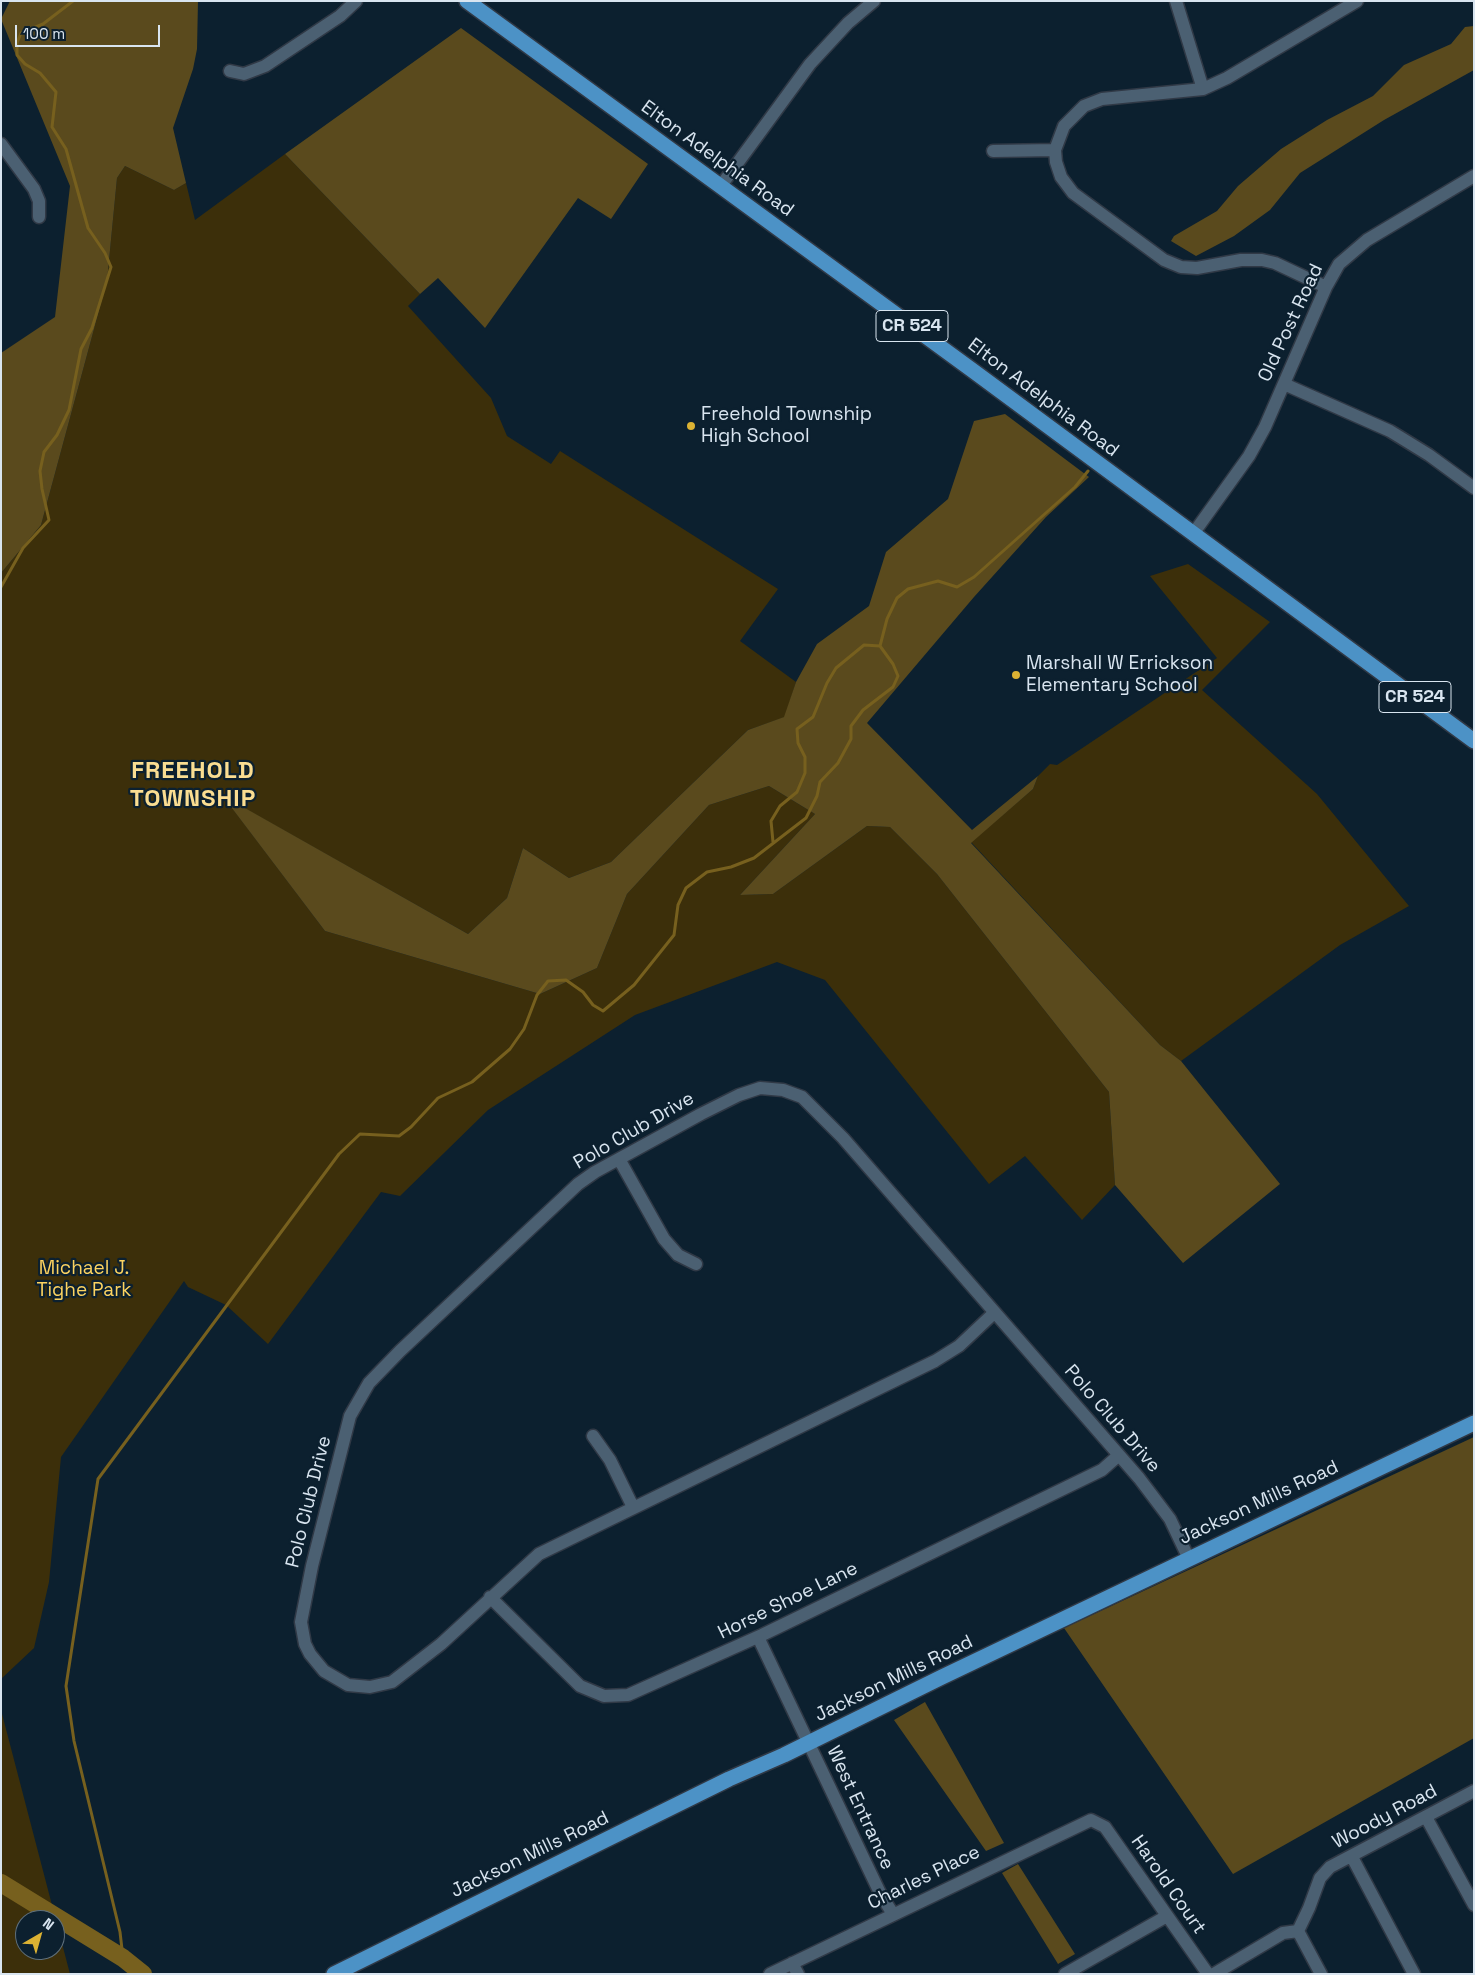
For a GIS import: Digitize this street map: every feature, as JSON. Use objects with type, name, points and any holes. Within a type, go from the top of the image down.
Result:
[{"type":"main road","name":"Elton Adelphia Road","points":[[467,1],[1474,741]]},
{"type":"main road","name":"Jackson Mills Road","points":[[334,1974],[728,1779],[808,1743],[1189,1558],[1474,1423]]},
{"type":"street","points":[[230,72],[244,74],[265,66],[340,16],[356,1]]},
{"type":"street","points":[[720,187],[810,64],[848,23],[874,1]]},
{"type":"street","points":[[1176,1],[1203,89]]},
{"type":"street","points":[[1326,287],[1275,263],[1262,260],[1241,260],[1197,268],[1181,266],[1164,260],[1073,193],[1061,177],[1056,162],[1055,150],[1068,120],[1084,106],[1094,101],[1203,89],[1227,78],[1357,1]]},
{"type":"street","points":[[1,144],[34,190],[39,201],[39,217]]},
{"type":"street","points":[[993,151],[1055,150]]},
{"type":"street","name":"Old Post Road","points":[[1193,534],[1249,456],[1284,384],[1326,287],[1339,264],[1358,246],[1472,180]]},
{"type":"street","points":[[1284,384],[1390,431],[1429,455],[1474,488]]},
{"type":"street","name":"Polo Club Drive","points":[[994,1313],[959,1346],[936,1361],[539,1554],[408,1672],[384,1684],[355,1686],[332,1677],[316,1664],[310,1654],[302,1634],[302,1611],[345,1434],[359,1399],[369,1383],[400,1351],[578,1184],[619,1158],[747,1091],[775,1088],[796,1094],[813,1106],[843,1138],[1160,1504],[1189,1558]]},
{"type":"street","points":[[619,1158],[664,1239],[678,1255],[696,1264]]},
{"type":"street","points":[[593,1436],[610,1460],[633,1507]]},
{"type":"street","name":"Horse Shoe Lane","points":[[490,1597],[572,1680],[588,1690],[604,1696],[620,1696],[635,1693],[758,1637],[1102,1470],[1119,1455]]},
{"type":"street","name":"West Entrance","points":[[758,1637],[880,1895],[892,1914]]},
{"type":"street","name":"Woody Road","points":[[1298,1931],[1319,1882],[1330,1867],[1474,1791]]},
{"type":"street","points":[[1426,1817],[1471,1891],[1474,1905]]},
{"type":"street","name":"Charles Place","points":[[770,1974],[795,1968],[892,1914],[1086,1820],[1095,1820]]},
{"type":"street","name":"Harold Court","points":[[1095,1820],[1105,1827],[1208,1974]]},
{"type":"street","points":[[1352,1856],[1414,1974]]},
{"type":"street","points":[[1065,1974],[1167,1916]]},
{"type":"street","points":[[1214,1974],[1283,1933],[1298,1931],[1321,1974]]},
{"type":"green space","name":"Michael J. Tighe Park","points":[[285,154],[420,294],[408,306],[491,398],[507,436],[551,464],[560,451],[778,589],[740,641],[796,682],[785,717],[748,730],[611,862],[569,878],[523,848],[507,898],[468,934],[223,796],[325,931],[540,994],[597,968],[627,894],[709,805],[769,786],[815,814],[740,895],[773,894],[867,826],[890,827],[937,874],[1109,1092],[1115,1185],[1082,1220],[1025,1156],[989,1184],[825,980],[777,962],[635,1015],[488,1110],[400,1196],[381,1192],[268,1344],[226,1305],[188,1287],[184,1281],[61,1457],[49,1582],[34,1648],[1,1679],[1,573],[41,525],[107,281],[117,178],[125,166],[174,190],[186,183],[195,220]]},
{"type":"green space","points":[[1188,564],[1270,622],[1202,690],[1317,794],[1409,906],[1340,945],[1181,1061],[1160,1045],[971,842],[1033,789],[1038,776],[1050,764],[1057,765],[1217,658],[1150,576]]},
{"type":"green space","points":[[1,1710],[53,1910],[15,1910],[15,1960],[65,1960],[65,1955],[70,1974],[1,1974]]},
{"type":"shaded area","points":[[10,1],[198,1],[197,49],[193,69],[173,128],[186,183],[174,190],[125,166],[117,178],[107,281],[41,525],[1,573],[1,353],[55,317],[70,186],[1,19]]},
{"type":"shaded area","points":[[1474,26],[1474,70],[1384,120],[1300,173],[1270,210],[1234,236],[1196,256],[1171,241],[1174,236],[1217,211],[1238,186],[1281,149],[1327,120],[1373,96],[1404,65],[1451,44],[1465,27]]},
{"type":"shaded area","points":[[461,28],[648,164],[611,219],[578,198],[485,328],[438,278],[420,294],[285,154]]},
{"type":"shaded area","points":[[1005,414],[1089,477],[1046,517],[974,597],[867,723],[972,830],[1038,776],[1033,789],[971,843],[1160,1045],[1181,1061],[1280,1184],[1183,1263],[1115,1185],[1109,1092],[937,874],[890,827],[867,826],[773,894],[740,895],[815,814],[769,786],[709,805],[627,894],[597,968],[540,994],[325,931],[222,795],[468,934],[507,898],[523,848],[569,878],[611,862],[748,730],[784,717],[796,682],[817,644],[869,606],[886,552],[948,499],[974,421]]},
{"type":"shaded area","points":[[1474,1437],[1474,1738],[1233,1874],[1064,1628]]},
{"type":"shaded area","points":[[925,1702],[1004,1843],[986,1851],[894,1720]]},
{"type":"shaded area","points":[[1018,1864],[1075,1954],[1058,1964],[1002,1873]]},
{"type":"waterway","points":[[1,587],[23,548],[49,520],[40,471],[44,452],[57,435],[69,410],[81,349],[92,328],[111,267],[105,253],[88,228],[66,149],[52,127],[56,92],[40,73],[25,64],[17,55],[17,43],[21,33],[43,24],[73,1]]},
{"type":"waterway","points":[[880,646],[887,619],[897,598],[908,589],[938,581],[957,587],[974,577],[1075,487],[1088,471]]},
{"type":"waterway","points":[[123,1958],[120,1932],[74,1741],[66,1686],[98,1479],[339,1154],[360,1134],[399,1136],[411,1127],[438,1098],[472,1082],[510,1049],[524,1029],[537,995],[548,981],[566,980],[583,992],[593,1005],[603,1011],[634,985],[674,935],[678,905],[686,888],[707,872],[731,867],[754,858],[806,818],[817,796],[820,782],[838,763],[851,739],[851,726],[863,710],[893,687],[898,676],[893,664],[880,646],[864,645],[836,668],[827,683],[813,717],[797,729],[798,743],[805,757],[805,773],[797,792],[780,806],[771,821],[773,842]]},
{"type":"waterway","points":[[1,1883],[123,1958],[143,1974]]},
{"type":"place","name":"Freehold Township High School","points":[[691,426]]},
{"type":"place","name":"Marshall W Errickson Elementary School","points":[[1016,675]]},
{"type":"district","name":"FREEHOLD TOWNSHIP","points":[[193,785]]}]
